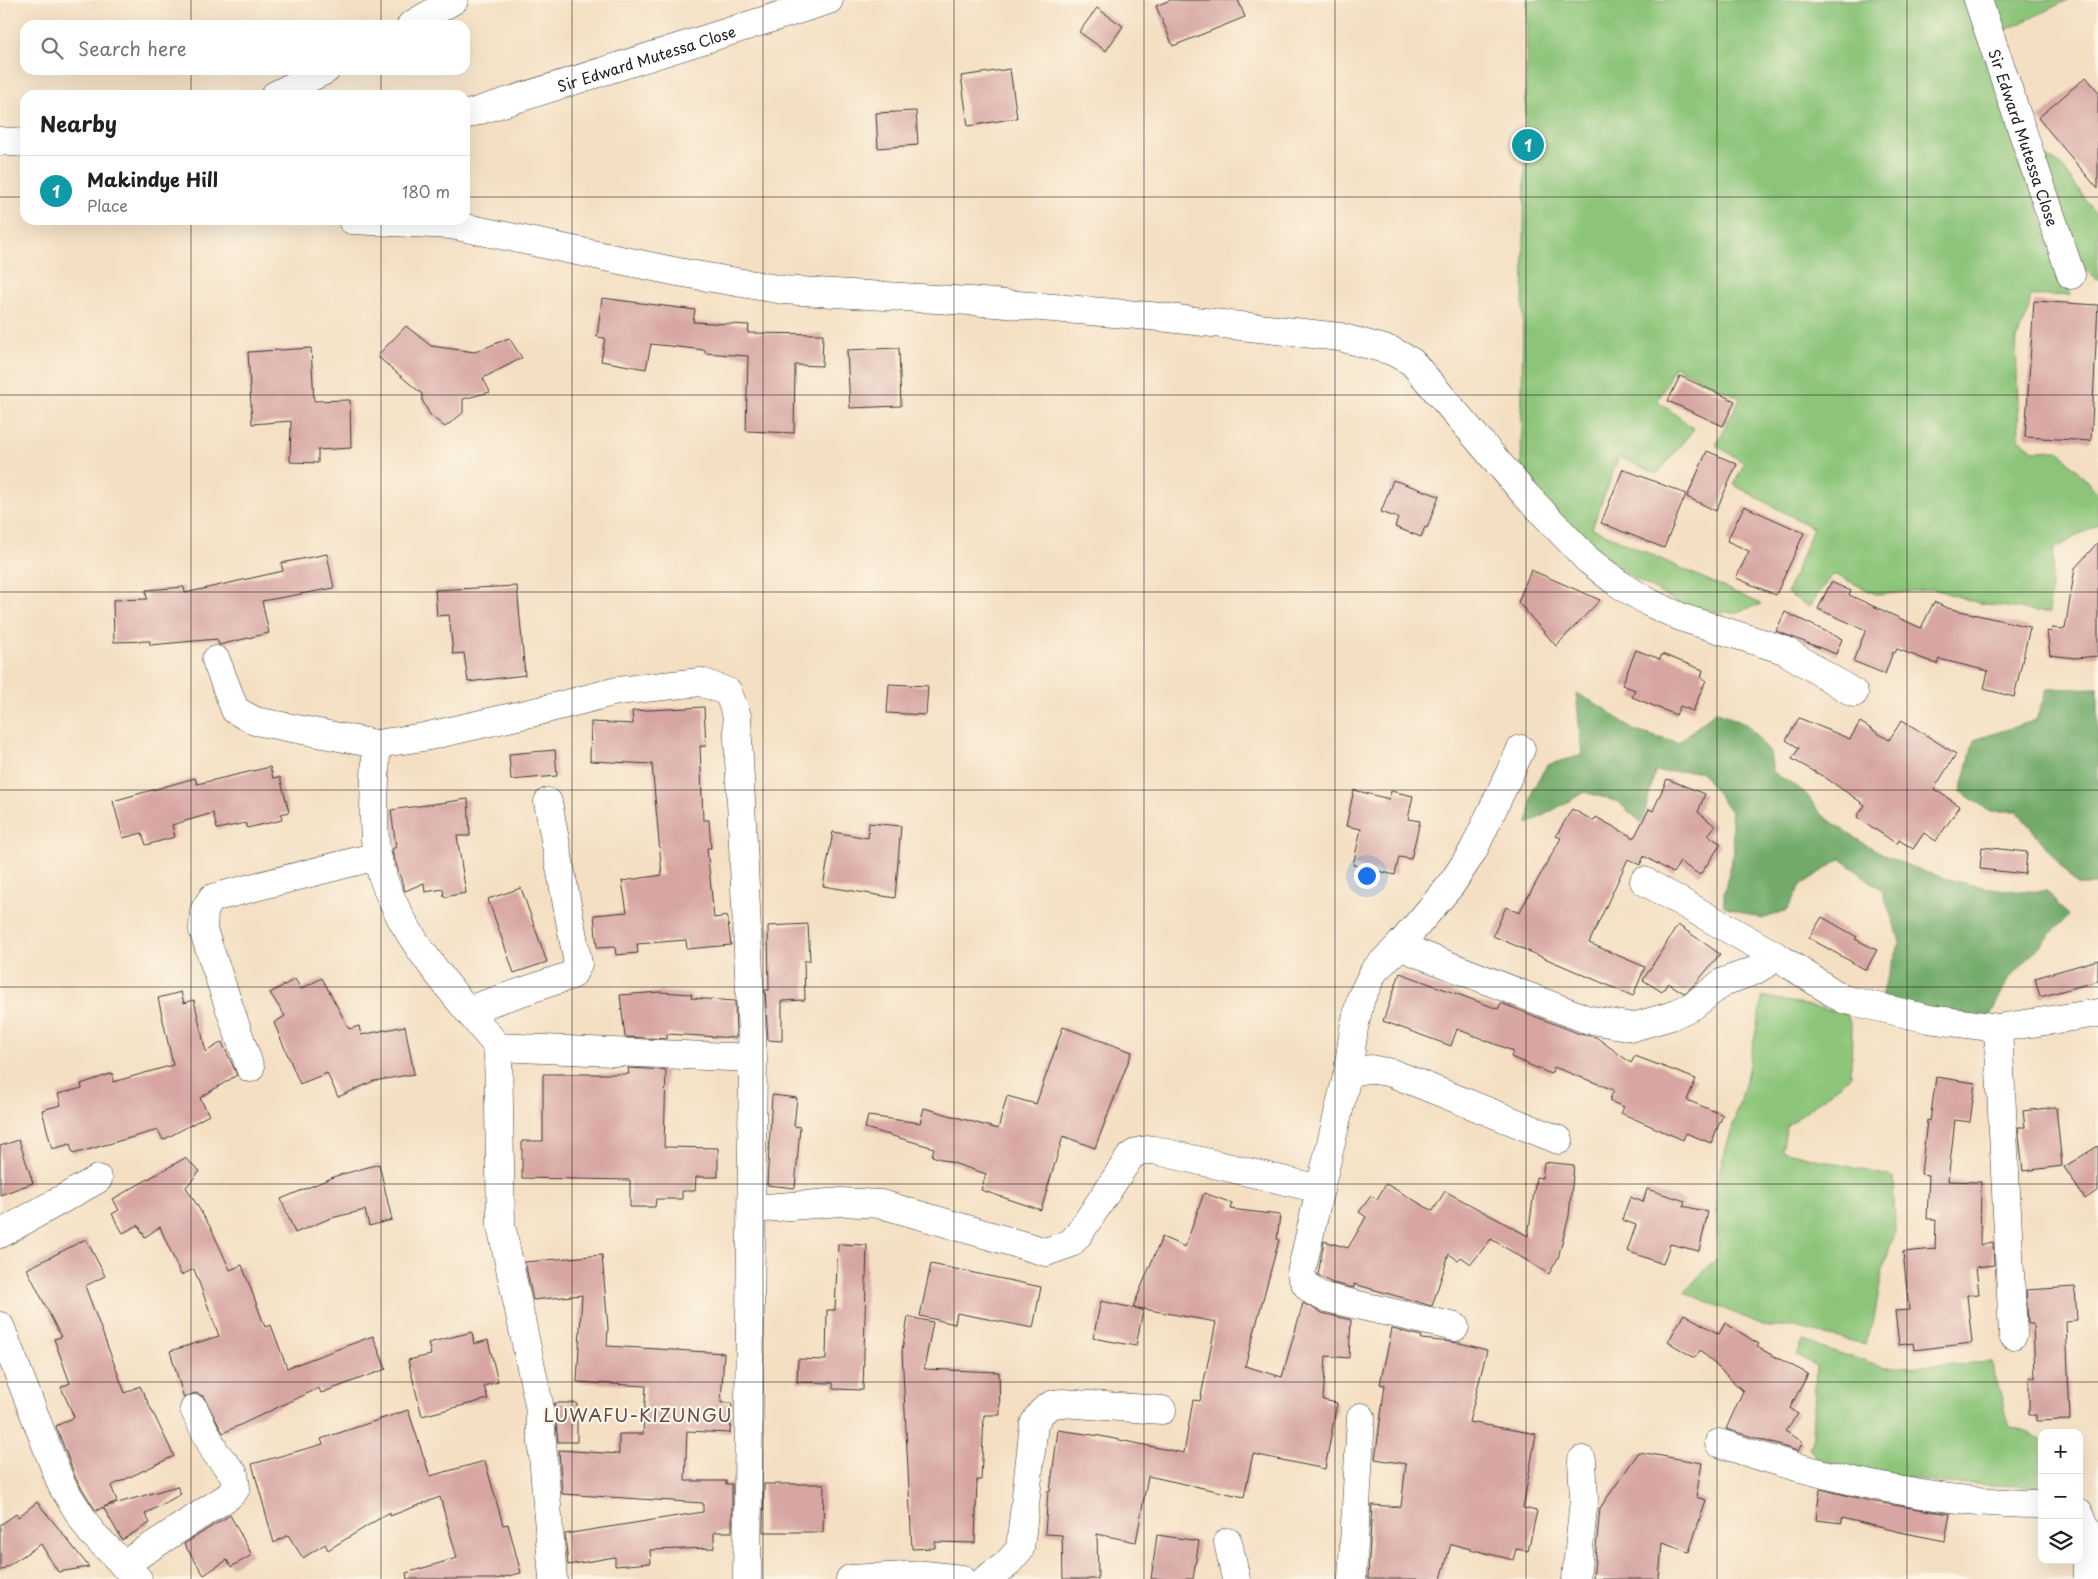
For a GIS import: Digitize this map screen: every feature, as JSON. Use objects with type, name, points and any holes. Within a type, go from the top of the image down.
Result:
[{"type":"street","points":[[420,20],[454,0]]},
{"type":"street","name":"Sir Edward Mutessa Close","points":[[470,114],[828,0]]},
{"type":"street","name":"Sir Edward Mutessa Close","points":[[1978,0],[2072,275]]},
{"type":"street","points":[[285,90],[316,75]]},
{"type":"street","points":[[0,141],[20,143]]},
{"type":"street","points":[[452,225],[678,272],[783,290],[970,301],[1150,316],[1340,337],[1392,351],[1412,362],[1524,493],[1588,560],[1619,584],[1650,603],[1683,618],[1784,650],[1854,693]]},
{"type":"street","points":[[216,660],[234,710],[255,721],[376,744],[424,737],[617,691],[702,682],[728,692],[736,716],[753,1058],[747,1579]]},
{"type":"street","points":[[376,744],[374,820],[377,856],[391,896],[412,935],[498,1047],[501,1225],[538,1404],[553,1579]]},
{"type":"street","points":[[1455,1327],[1327,1298],[1310,1290],[1304,1282],[1301,1272],[1348,1072],[1354,1028],[1361,998],[1374,970],[1399,946],[1451,885],[1473,851],[1521,749]]},
{"type":"street","points":[[468,1010],[572,975],[578,964],[548,802]]},
{"type":"street","points":[[250,1068],[203,930],[204,911],[212,898],[377,856]]},
{"type":"street","points":[[1644,881],[1778,957],[1843,999],[1929,1019],[1998,1028],[2098,1013]]},
{"type":"street","points":[[1399,946],[1586,1019],[1633,1027],[1652,1023],[1679,1013],[1694,1005],[1723,982],[1754,970],[1778,957]]},
{"type":"street","points":[[1998,1028],[2013,1335]]},
{"type":"street","points":[[498,1047],[753,1058]]},
{"type":"street","points":[[1348,1072],[1370,1069],[1392,1073],[1559,1140]]},
{"type":"street","points":[[752,1209],[841,1202],[881,1204],[1046,1252],[1071,1243],[1078,1236],[1124,1164],[1136,1151],[1154,1150],[1320,1189]]},
{"type":"street","points":[[0,1234],[98,1179]]},
{"type":"street","points":[[0,1326],[62,1486],[91,1532],[131,1572],[229,1496],[236,1488],[234,1474],[215,1452],[194,1409]]},
{"type":"street","points":[[986,1579],[1006,1565],[1020,1549],[1034,1424],[1039,1414],[1053,1403],[1162,1410]]},
{"type":"street","points":[[1352,1579],[1361,1417]]},
{"type":"street","points":[[1719,1442],[1817,1473],[1986,1502],[2038,1504]]},
{"type":"street","points":[[1576,1579],[1584,1499],[1582,1460]]},
{"type":"street","points":[[2082,1519],[2087,1529],[2087,1579]]},
{"type":"street","points":[[1228,1542],[1236,1579]]},
{"type":"street","points":[[850,1579],[925,1576],[962,1579]]},
{"type":"green space","points":[[1527,0],[1969,0],[2051,247],[2071,295],[2031,296],[2027,316],[2016,339],[2019,439],[2035,451],[2058,450],[2098,493],[2098,524],[2054,549],[2049,613],[1979,603],[1933,589],[1878,595],[1836,575],[1831,576],[1809,607],[1787,593],[1813,528],[1734,485],[1744,463],[1716,445],[1740,398],[1674,366],[1658,401],[1694,429],[1657,474],[1619,457],[1592,528],[1761,604],[1734,613],[1689,609],[1611,565],[1521,475]]},
{"type":"green space","points":[[1991,0],[2068,0],[2006,30]]},
{"type":"green space","points":[[2043,155],[2061,165],[2098,217],[2098,280],[2086,271]]},
{"type":"green space","points":[[2098,688],[2098,885],[2077,885],[2017,811],[1990,811],[1961,792],[1974,740],[2036,720],[2047,689]]},
{"type":"green space","points":[[1576,693],[1604,708],[1635,731],[1678,743],[1716,711],[1747,725],[1770,753],[1773,772],[1805,793],[1824,816],[1848,834],[1901,862],[1958,882],[2017,891],[2047,891],[2068,916],[2008,980],[1990,1016],[1877,1007],[1900,942],[1882,890],[1841,859],[1801,885],[1787,910],[1762,919],[1724,906],[1724,893],[1734,851],[1731,812],[1701,771],[1655,772],[1642,823],[1618,802],[1585,792],[1528,824],[1533,789],[1547,765],[1582,755]]},
{"type":"green space","points":[[1763,996],[1847,1014],[1852,1029],[1851,1076],[1787,1126],[1782,1151],[1893,1177],[1895,1229],[1882,1274],[1873,1324],[1864,1344],[1795,1327],[1768,1327],[1684,1292],[1718,1257],[1716,1183],[1745,1084]]},
{"type":"green space","points":[[1803,1341],[1884,1368],[1991,1362],[2010,1427],[2038,1438],[2038,1487],[1947,1483],[1857,1471],[1818,1460],[1809,1447],[1813,1436],[1816,1366],[1797,1355]]},
{"type":"building","points":[[1170,0],[1238,0],[1245,17],[1173,46],[1156,6]]},
{"type":"building","points":[[1097,8],[1123,26],[1106,51],[1079,32]]},
{"type":"building","points":[[1010,69],[1017,118],[968,126],[961,76]]},
{"type":"building","points":[[2086,77],[2098,91],[2098,189],[2038,118]]},
{"type":"building","points":[[916,111],[918,145],[878,148],[876,113]]},
{"type":"building","points":[[602,298],[695,310],[693,322],[749,325],[748,333],[823,334],[822,366],[795,365],[794,433],[746,431],[748,356],[705,353],[705,350],[651,344],[646,369],[601,361],[605,338],[597,337]]},
{"type":"building","points":[[2034,301],[2098,305],[2091,441],[2025,437]]},
{"type":"building","points":[[406,326],[431,346],[475,352],[509,338],[522,358],[483,378],[490,392],[463,399],[463,413],[445,427],[430,415],[422,400],[422,394],[377,356]]},
{"type":"building","points":[[311,348],[314,401],[350,400],[351,448],[318,450],[318,463],[290,462],[291,421],[252,424],[248,352]]},
{"type":"building","points":[[899,348],[901,406],[850,408],[847,350]]},
{"type":"building","points":[[1680,376],[1735,401],[1723,426],[1668,401]]},
{"type":"building","points":[[1707,451],[1737,464],[1716,511],[1687,497]]},
{"type":"building","points":[[1623,469],[1686,494],[1664,548],[1601,523]]},
{"type":"building","points":[[1393,480],[1439,496],[1427,528],[1425,527],[1421,537],[1395,527],[1398,518],[1381,512]]},
{"type":"building","points":[[1744,506],[1804,533],[1776,595],[1736,578],[1749,551],[1727,541]]},
{"type":"building","points":[[2098,542],[2098,656],[2075,658],[2050,655],[2047,631],[2051,632],[2052,628],[2065,629],[2075,568]]},
{"type":"building","points":[[327,554],[334,588],[262,601],[269,633],[219,645],[217,639],[150,645],[150,641],[114,642],[113,600],[147,599],[146,590],[184,587],[185,593],[283,571],[281,563]]},
{"type":"building","points":[[1531,570],[1600,600],[1556,646],[1518,602]]},
{"type":"building","points":[[1831,582],[1851,591],[1849,595],[1921,628],[1934,602],[1947,608],[2030,627],[2014,697],[1984,689],[1988,671],[1939,659],[1937,664],[1897,649],[1895,653],[1893,652],[1885,674],[1853,661],[1866,630],[1818,609]]},
{"type":"building","points":[[517,586],[525,675],[468,682],[464,653],[453,654],[449,615],[437,616],[435,590]]},
{"type":"building","points":[[1785,612],[1842,639],[1836,654],[1776,631]]},
{"type":"building","points":[[1636,650],[1660,659],[1662,654],[1703,670],[1701,678],[1706,680],[1693,711],[1680,706],[1676,715],[1632,697],[1635,690],[1622,685]]},
{"type":"building","points":[[889,684],[928,686],[926,715],[887,713]]},
{"type":"building","points":[[704,707],[706,746],[700,746],[703,820],[709,820],[711,848],[707,848],[714,918],[727,916],[731,945],[687,949],[686,940],[637,944],[638,953],[616,955],[615,947],[597,948],[594,915],[627,912],[622,881],[662,875],[652,764],[590,761],[591,722],[633,724],[632,711]]},
{"type":"building","points":[[1799,718],[1850,739],[1860,722],[1889,740],[1902,720],[1956,754],[1934,789],[1960,806],[1936,841],[1924,833],[1913,849],[1899,840],[1897,844],[1857,817],[1865,805],[1826,778],[1792,759],[1799,748],[1786,740]]},
{"type":"building","points":[[555,750],[557,776],[511,780],[509,754]]},
{"type":"building","points":[[270,767],[273,778],[280,777],[289,812],[281,814],[282,820],[247,828],[246,823],[217,829],[213,813],[172,825],[175,837],[146,845],[142,833],[123,838],[113,801],[195,778],[197,784]]},
{"type":"building","points":[[1667,779],[1705,794],[1698,812],[1715,826],[1708,835],[1721,844],[1700,875],[1680,862],[1673,873],[1644,856],[1640,865],[1628,859],[1589,943],[1645,967],[1633,996],[1493,936],[1506,907],[1519,913],[1561,838],[1556,836],[1572,809],[1594,821],[1596,817],[1634,838],[1649,809],[1653,811]]},
{"type":"building","points":[[1354,790],[1389,799],[1391,791],[1413,796],[1408,819],[1420,821],[1411,859],[1399,857],[1395,875],[1353,865],[1361,829],[1346,826]]},
{"type":"building","points":[[468,799],[470,836],[457,836],[466,893],[444,897],[443,889],[425,892],[424,883],[405,891],[392,852],[392,849],[396,847],[391,810]]},
{"type":"building","points":[[869,823],[901,826],[895,898],[823,886],[833,832],[868,838]]},
{"type":"building","points":[[1982,847],[2027,852],[2025,874],[1980,869]]},
{"type":"building","points":[[521,888],[547,962],[514,973],[488,899]]},
{"type":"building","points":[[1822,917],[1857,937],[1855,939],[1877,950],[1866,970],[1809,938]]},
{"type":"building","points":[[808,924],[810,961],[804,961],[805,1000],[782,1001],[782,1041],[768,1040],[765,990],[769,990],[768,926]]},
{"type":"building","points":[[1678,925],[1720,954],[1697,982],[1686,992],[1684,993],[1668,983],[1662,992],[1643,980]]},
{"type":"building","points":[[2098,960],[2098,981],[2040,997],[2035,978]]},
{"type":"building","points":[[1400,973],[1498,1009],[1501,1003],[1580,1034],[1596,1037],[1631,1063],[1635,1056],[1696,1079],[1687,1100],[1723,1115],[1711,1143],[1686,1133],[1683,1140],[1621,1113],[1624,1107],[1609,1101],[1614,1090],[1554,1067],[1551,1074],[1511,1057],[1513,1051],[1457,1029],[1451,1046],[1383,1021]]},
{"type":"building","points":[[322,978],[349,1029],[359,1026],[361,1035],[405,1026],[414,1074],[374,1081],[338,1097],[327,1073],[300,1084],[274,1023],[285,1016],[270,993],[295,979],[301,989]]},
{"type":"building","points":[[181,992],[184,1003],[194,1000],[206,1052],[222,1042],[237,1075],[200,1098],[209,1115],[163,1140],[158,1130],[73,1154],[70,1144],[52,1149],[42,1110],[61,1105],[58,1094],[82,1088],[81,1084],[113,1073],[113,1082],[173,1065],[158,998]]},
{"type":"building","points":[[660,992],[692,994],[691,998],[735,1001],[736,1038],[667,1034],[667,1039],[625,1037],[620,995]]},
{"type":"building","points":[[1063,1027],[1132,1052],[1095,1148],[1063,1136],[1041,1210],[981,1190],[986,1174],[932,1156],[934,1148],[865,1128],[868,1116],[920,1123],[924,1108],[998,1129],[1007,1096],[1036,1104]]},
{"type":"building","points":[[628,1068],[666,1070],[664,1147],[718,1148],[718,1177],[696,1177],[695,1191],[682,1191],[682,1199],[656,1199],[655,1207],[630,1207],[630,1180],[522,1178],[522,1141],[543,1141],[543,1074],[629,1074]]},
{"type":"building","points":[[1936,1077],[1975,1083],[1970,1122],[1955,1120],[1948,1181],[1981,1182],[1980,1245],[1993,1243],[1994,1265],[1976,1267],[1979,1294],[1967,1295],[1972,1343],[1914,1350],[1913,1343],[1899,1345],[1895,1311],[1909,1310],[1903,1252],[1935,1249],[1936,1219],[1927,1219],[1929,1175],[1921,1174],[1927,1120],[1930,1121]]},
{"type":"building","points":[[772,1095],[797,1098],[794,1126],[800,1127],[795,1188],[767,1185]]},
{"type":"building","points":[[2056,1107],[2062,1166],[2023,1171],[2018,1127],[2025,1127],[2023,1111]]},
{"type":"building","points":[[19,1140],[33,1183],[0,1195],[0,1146]]},
{"type":"building","points":[[2098,1146],[2098,1190],[2085,1199],[2064,1167]]},
{"type":"building","points":[[185,1158],[200,1171],[186,1187],[212,1230],[230,1270],[242,1265],[265,1327],[271,1325],[287,1368],[373,1336],[386,1369],[321,1393],[319,1388],[223,1433],[203,1396],[195,1393],[184,1398],[170,1351],[219,1336],[194,1269],[181,1275],[160,1227],[145,1237],[138,1225],[123,1233],[112,1214],[119,1210],[113,1199]]},
{"type":"building","points":[[1544,1162],[1574,1165],[1569,1216],[1558,1258],[1549,1274],[1491,1239],[1471,1264],[1461,1257],[1458,1260],[1449,1254],[1432,1306],[1354,1284],[1354,1288],[1332,1283],[1318,1275],[1324,1241],[1348,1248],[1366,1217],[1359,1212],[1371,1196],[1377,1199],[1386,1184],[1433,1211],[1445,1191],[1528,1236],[1536,1177],[1542,1178]]},
{"type":"building","points":[[379,1164],[392,1220],[369,1226],[365,1210],[331,1218],[295,1233],[281,1199],[336,1176]]},
{"type":"building","points":[[1647,1189],[1685,1201],[1683,1206],[1708,1212],[1699,1251],[1670,1244],[1663,1264],[1627,1251],[1636,1225],[1622,1220],[1630,1197],[1643,1202]]},
{"type":"building","points":[[1204,1193],[1232,1203],[1230,1209],[1280,1215],[1277,1239],[1279,1240],[1245,1366],[1282,1377],[1303,1303],[1322,1313],[1351,1320],[1349,1358],[1326,1356],[1323,1400],[1337,1403],[1325,1469],[1253,1454],[1244,1497],[1148,1476],[1136,1542],[1097,1534],[1098,1579],[1063,1579],[1062,1535],[1045,1534],[1048,1491],[1050,1491],[1058,1430],[1100,1436],[1184,1453],[1193,1400],[1200,1401],[1216,1322],[1133,1307],[1162,1237],[1185,1247]]},
{"type":"building","points":[[86,1239],[105,1276],[85,1286],[125,1393],[140,1386],[174,1456],[111,1486],[117,1501],[104,1507],[177,1486],[181,1494],[145,1514],[150,1523],[122,1540],[103,1507],[96,1511],[76,1479],[56,1426],[74,1417],[61,1387],[70,1383],[54,1339],[61,1337],[27,1269]]},
{"type":"building","points":[[838,1244],[867,1245],[863,1390],[833,1389],[833,1383],[797,1382],[798,1359],[826,1360],[827,1310],[835,1310]]},
{"type":"building","points":[[602,1255],[608,1328],[607,1346],[724,1353],[721,1403],[732,1403],[730,1433],[687,1431],[685,1481],[726,1481],[726,1484],[732,1484],[732,1532],[714,1532],[714,1548],[650,1550],[651,1563],[615,1566],[615,1557],[568,1565],[565,1534],[703,1512],[703,1503],[562,1494],[559,1450],[619,1454],[619,1434],[643,1434],[646,1386],[577,1382],[582,1295],[533,1300],[525,1262]]},
{"type":"building","points":[[931,1264],[1041,1287],[1033,1328],[957,1313],[955,1324],[920,1316]]},
{"type":"building","points":[[2075,1287],[2077,1321],[2066,1322],[2070,1420],[2036,1421],[2036,1415],[2029,1415],[2029,1377],[2035,1377],[2033,1324],[2028,1324],[2026,1290]]},
{"type":"building","points":[[1101,1301],[1143,1310],[1136,1346],[1093,1338]]},
{"type":"building","points":[[1684,1314],[1719,1334],[1725,1323],[1759,1344],[1757,1347],[1808,1374],[1790,1408],[1798,1414],[1785,1431],[1803,1442],[1798,1451],[1726,1429],[1743,1391],[1700,1350],[1695,1358],[1668,1342]]},
{"type":"building","points":[[908,1317],[933,1322],[924,1369],[999,1372],[1000,1415],[984,1415],[981,1480],[977,1480],[975,1543],[935,1542],[935,1548],[912,1549],[902,1351]]},
{"type":"building","points":[[1392,1329],[1422,1336],[1421,1339],[1460,1343],[1487,1350],[1469,1422],[1536,1434],[1523,1508],[1537,1511],[1528,1551],[1516,1549],[1513,1560],[1451,1544],[1441,1579],[1368,1579],[1372,1505],[1401,1507],[1406,1464],[1375,1459],[1385,1385],[1380,1384]]},
{"type":"building","points":[[472,1332],[474,1344],[488,1340],[498,1382],[484,1386],[488,1399],[422,1416],[408,1360],[431,1355],[428,1343]]},
{"type":"building","points":[[554,1403],[577,1403],[577,1442],[558,1442]]},
{"type":"building","points":[[408,1410],[430,1476],[485,1461],[503,1525],[508,1524],[521,1573],[496,1579],[407,1579],[406,1573],[457,1558],[440,1497],[390,1516],[390,1512],[328,1550],[325,1544],[303,1558],[288,1535],[274,1543],[252,1464],[323,1444],[321,1439]]},
{"type":"building","points":[[1639,1452],[1702,1463],[1696,1497],[1706,1500],[1689,1552],[1662,1543],[1659,1579],[1593,1579],[1600,1508]]},
{"type":"building","points":[[764,1484],[824,1484],[823,1532],[763,1532]]},
{"type":"building","points":[[1820,1489],[1875,1502],[1950,1514],[1945,1541],[1842,1518],[1842,1523],[1816,1520]]},
{"type":"building","points":[[37,1502],[89,1567],[58,1572],[41,1544],[0,1571],[0,1525],[16,1514],[18,1517]]},
{"type":"building","points":[[230,1515],[252,1555],[231,1567],[227,1560],[204,1575],[184,1544]]},
{"type":"building","points":[[1157,1535],[1199,1541],[1193,1579],[1151,1579]]},
{"type":"place","name":"Makindye Hill","points":[[1528,145]]},
{"type":"district","name":"LUWAFU-KIZUNGU","points":[[638,1414]]}]
